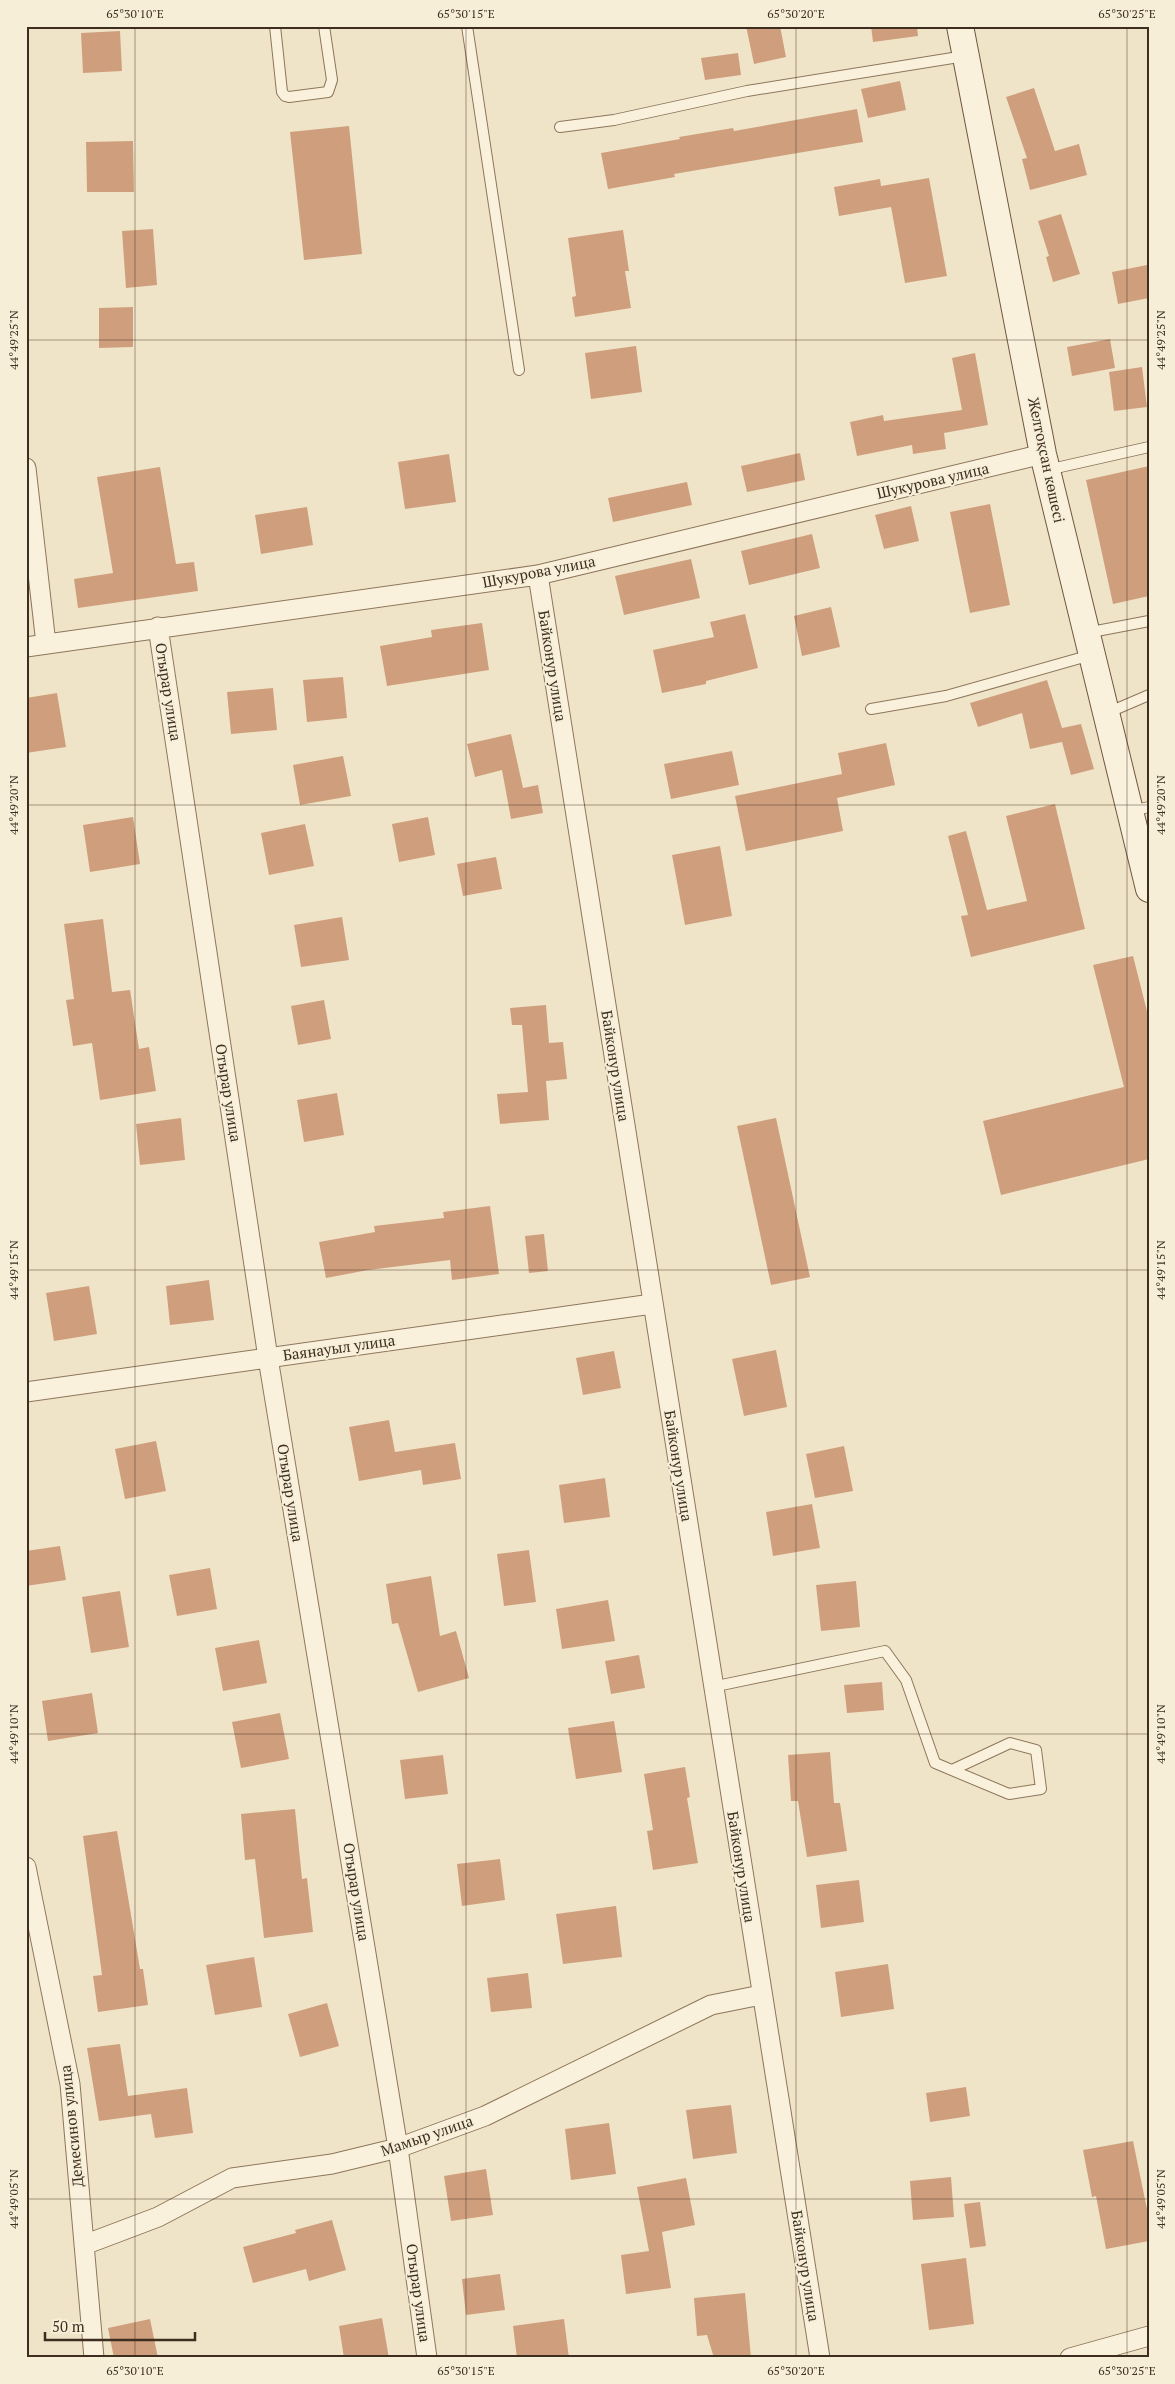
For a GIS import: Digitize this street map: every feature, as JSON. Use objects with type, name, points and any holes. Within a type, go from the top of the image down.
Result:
[{"type":"street","name":"Желтоқсан көшесі","points":[[960,26],[1045,462],[1106,713],[1139,809],[1149,890]]},
{"type":"street","name":"Шукурова улица","points":[[26,647],[538,575],[1045,462]]},
{"type":"street","points":[[26,468],[46,644]]},
{"type":"street","name":"Байконур улица","points":[[538,575],[712,1687],[820,2358]]},
{"type":"street","name":"Отырар улица","points":[[158,627],[268,1358],[398,2148],[428,2358]]},
{"type":"street","name":"Баянауыл улица","points":[[26,1392],[652,1304]]},
{"type":"street","name":"Демесинов улица","points":[[26,1867],[70,2084],[94,2358]]},
{"type":"street","name":"Мамыр улица","points":[[84,2245],[158,2217],[232,2178],[332,2164],[398,2148],[485,2116],[712,2005],[761,1994]]},
{"type":"street","points":[[1070,2358],[1149,2336]]},
{"type":"lane","points":[[276,26],[282,92],[285,96],[289,97],[328,92],[332,80],[324,26]]},
{"type":"lane","points":[[467,26],[519,370]]},
{"type":"lane","points":[[560,127],[614,120],[747,90],[966,56]]},
{"type":"lane","points":[[1045,462],[1149,447]]},
{"type":"lane","points":[[871,709],[946,696],[1149,621]]},
{"type":"lane","points":[[1106,713],[1149,695]]},
{"type":"lane","points":[[712,1687],[885,1651],[906,1680],[935,1763],[1009,1794],[1041,1790],[1036,1750],[1010,1743],[952,1770]]},
{"type":"building","points":[[746,26],[780,26],[786,57],[754,64]]},
{"type":"building","points":[[871,26],[917,26],[918,36],[873,42]]},
{"type":"building","points":[[120,31],[122,71],[83,73],[81,33]]},
{"type":"building","points":[[738,53],[741,75],[705,80],[701,58]]},
{"type":"building","points":[[900,81],[906,110],[868,118],[861,89]]},
{"type":"building","points":[[1034,88],[1055,151],[1079,144],[1087,175],[1030,190],[1022,159],[1027,158],[1006,97]]},
{"type":"building","points":[[857,109],[863,142],[674,174],[675,177],[608,189],[601,153],[680,139],[679,137],[733,128],[734,131]]},
{"type":"building","points":[[349,126],[362,254],[304,260],[290,132]]},
{"type":"building","points":[[133,141],[134,192],[87,192],[86,142]]},
{"type":"building","points":[[929,178],[947,276],[905,283],[891,207],[839,216],[834,187],[880,179],[881,186]]},
{"type":"building","points":[[1061,214],[1080,274],[1053,282],[1046,257],[1049,256],[1038,221]]},
{"type":"building","points":[[153,229],[157,285],[126,288],[122,231]]},
{"type":"building","points":[[623,230],[629,271],[625,271],[631,308],[575,317],[572,297],[576,296],[568,238]]},
{"type":"building","points":[[1147,265],[1149,298],[1118,304],[1112,272]]},
{"type":"building","points":[[133,307],[133,347],[99,348],[99,308]]},
{"type":"building","points":[[1110,339],[1115,368],[1072,376],[1067,347]]},
{"type":"building","points":[[636,346],[642,392],[591,399],[585,353]]},
{"type":"building","points":[[975,353],[988,425],[944,433],[946,449],[913,454],[912,445],[857,456],[850,422],[883,415],[884,421],[962,410],[952,358]]},
{"type":"building","points":[[1142,367],[1147,407],[1114,411],[1109,372]]},
{"type":"building","points":[[800,453],[805,480],[747,492],[741,466]]},
{"type":"building","points":[[449,454],[456,502],[405,509],[398,462]]},
{"type":"building","points":[[1149,466],[1149,596],[1113,604],[1086,480]]},
{"type":"building","points":[[160,467],[176,564],[194,562],[198,591],[78,608],[74,579],[113,573],[97,477]]},
{"type":"building","points":[[687,482],[692,505],[613,522],[608,498]]},
{"type":"building","points":[[990,504],[1010,605],[970,613],[950,512]]},
{"type":"building","points":[[911,506],[919,541],[884,549],[875,515]]},
{"type":"building","points":[[307,507],[313,545],[261,554],[255,515]]},
{"type":"building","points":[[812,534],[820,568],[749,585],[741,551]]},
{"type":"building","points":[[691,559],[700,598],[624,615],[615,576]]},
{"type":"building","points":[[831,607],[840,647],[802,656],[794,616]]},
{"type":"building","points":[[745,614],[758,668],[706,681],[706,684],[662,693],[653,650],[714,637],[710,622]]},
{"type":"building","points":[[482,623],[489,670],[387,686],[380,646],[432,637],[431,630]]},
{"type":"building","points":[[343,677],[347,718],[307,722],[303,680]]},
{"type":"building","points":[[1047,680],[1062,728],[1081,724],[1094,769],[1071,775],[1062,742],[1030,749],[1022,713],[978,727],[970,703]]},
{"type":"building","points":[[273,688],[277,730],[231,734],[227,692]]},
{"type":"building","points":[[57,693],[66,747],[26,753],[26,698]]},
{"type":"building","points":[[511,734],[523,788],[538,785],[543,813],[511,819],[502,770],[475,777],[467,744]]},
{"type":"building","points":[[886,743],[895,785],[837,798],[843,831],[746,851],[735,796],[842,774],[838,753]]},
{"type":"building","points":[[732,751],[739,785],[671,799],[664,764]]},
{"type":"building","points":[[343,756],[351,796],[300,805],[293,765]]},
{"type":"building","points":[[1055,804],[1085,929],[971,957],[961,916],[968,915],[948,836],[966,831],[987,910],[1027,901],[1006,816]]},
{"type":"building","points":[[133,817],[140,864],[90,872],[83,825]]},
{"type":"building","points":[[428,817],[435,855],[399,862],[392,824]]},
{"type":"building","points":[[305,824],[314,866],[269,875],[261,833]]},
{"type":"building","points":[[720,846],[732,916],[685,925],[672,855]]},
{"type":"building","points":[[496,857],[502,889],[463,896],[457,864]]},
{"type":"building","points":[[342,917],[349,960],[301,967],[294,925]]},
{"type":"building","points":[[103,919],[112,992],[130,990],[139,1049],[149,1047],[156,1091],[100,1100],[92,1043],[73,1046],[66,1000],[74,999],[64,924]]},
{"type":"building","points":[[1133,956],[1149,1019],[1149,1159],[1001,1195],[983,1121],[1124,1087],[1093,965]]},
{"type":"building","points":[[324,1000],[331,1039],[298,1045],[291,1006]]},
{"type":"building","points":[[546,1005],[549,1043],[563,1042],[567,1079],[546,1081],[549,1120],[500,1124],[497,1094],[528,1092],[522,1025],[512,1025],[510,1008]]},
{"type":"building","points":[[337,1093],[344,1135],[304,1142],[297,1100]]},
{"type":"building","points":[[181,1118],[185,1160],[140,1165],[136,1124]]},
{"type":"building","points":[[776,1118],[810,1277],[771,1285],[737,1126]]},
{"type":"building","points":[[490,1206],[499,1274],[452,1280],[450,1260],[368,1270],[326,1278],[319,1242],[375,1232],[374,1226],[444,1218],[443,1212]]},
{"type":"building","points":[[544,1234],[548,1271],[529,1273],[525,1236]]},
{"type":"building","points":[[209,1280],[214,1320],[170,1325],[166,1286]]},
{"type":"building","points":[[89,1286],[97,1334],[54,1341],[46,1293]]},
{"type":"building","points":[[776,1350],[787,1407],[744,1416],[732,1359]]},
{"type":"building","points":[[614,1351],[621,1388],[583,1395],[576,1358]]},
{"type":"building","points":[[389,1420],[395,1452],[455,1443],[461,1479],[423,1485],[421,1470],[359,1481],[349,1427]]},
{"type":"building","points":[[156,1441],[166,1491],[125,1499],[115,1449]]},
{"type":"building","points":[[844,1446],[853,1491],[815,1498],[806,1454]]},
{"type":"building","points":[[605,1478],[610,1517],[564,1523],[559,1485]]},
{"type":"building","points":[[812,1504],[820,1548],[773,1556],[766,1512]]},
{"type":"building","points":[[60,1546],[66,1580],[26,1586],[26,1551]]},
{"type":"building","points":[[529,1550],[536,1602],[504,1606],[497,1554]]},
{"type":"building","points":[[210,1568],[217,1609],[177,1616],[169,1575]]},
{"type":"building","points":[[431,1576],[440,1636],[456,1631],[469,1678],[418,1692],[398,1623],[392,1624],[386,1584]]},
{"type":"building","points":[[856,1581],[860,1627],[821,1631],[816,1585]]},
{"type":"building","points":[[120,1591],[129,1647],[91,1653],[82,1597]]},
{"type":"building","points":[[608,1600],[615,1641],[562,1649],[556,1609]]},
{"type":"building","points":[[259,1640],[267,1683],[223,1691],[215,1648]]},
{"type":"building","points":[[639,1655],[645,1688],[611,1694],[605,1661]]},
{"type":"building","points":[[882,1682],[884,1710],[847,1713],[844,1685]]},
{"type":"building","points":[[92,1693],[98,1733],[48,1741],[42,1701]]},
{"type":"building","points":[[280,1713],[289,1759],[241,1768],[232,1722]]},
{"type":"building","points":[[614,1721],[622,1772],[576,1779],[568,1728]]},
{"type":"building","points":[[830,1752],[834,1803],[840,1803],[847,1851],[807,1857],[798,1801],[791,1801],[788,1755]]},
{"type":"building","points":[[443,1755],[448,1794],[405,1799],[400,1760]]},
{"type":"building","points":[[685,1767],[690,1797],[687,1798],[698,1863],[653,1870],[647,1831],[653,1830],[644,1774]]},
{"type":"building","points":[[295,1809],[302,1879],[307,1878],[313,1932],[264,1938],[255,1859],[245,1860],[241,1814]]},
{"type":"building","points":[[117,1831],[140,1969],[143,1969],[148,2005],[98,2012],[93,1976],[102,1975],[83,1836]]},
{"type":"building","points":[[500,1859],[505,1900],[462,1906],[457,1864]]},
{"type":"building","points":[[859,1880],[864,1922],[821,1928],[816,1885]]},
{"type":"building","points":[[616,1906],[622,1957],[563,1964],[556,1914]]},
{"type":"building","points":[[254,1957],[262,2007],[215,2015],[206,1965]]},
{"type":"building","points":[[888,1964],[894,2009],[841,2017],[835,1972]]},
{"type":"building","points":[[528,1973],[532,2008],[491,2012],[487,1978]]},
{"type":"building","points":[[327,2003],[339,2046],[300,2057],[288,2014]]},
{"type":"building","points":[[120,2044],[128,2096],[187,2088],[193,2133],[155,2138],[151,2114],[99,2121],[87,2048]]},
{"type":"building","points":[[966,2087],[970,2116],[930,2122],[926,2093]]},
{"type":"building","points":[[731,2105],[737,2153],[693,2159],[686,2110]]},
{"type":"building","points":[[609,2123],[616,2174],[571,2180],[565,2129]]},
{"type":"building","points":[[1133,2141],[1149,2219],[1149,2241],[1106,2249],[1096,2196],[1092,2197],[1083,2150]]},
{"type":"building","points":[[486,2169],[493,2215],[451,2221],[444,2176]]},
{"type":"building","points":[[951,2177],[954,2217],[913,2220],[910,2181]]},
{"type":"building","points":[[686,2178],[695,2225],[662,2232],[671,2288],[626,2294],[621,2255],[649,2251],[637,2187]]},
{"type":"building","points":[[980,2202],[986,2246],[970,2248],[964,2204]]},
{"type":"building","points":[[332,2220],[346,2270],[309,2281],[306,2269],[253,2283],[243,2247],[296,2233],[295,2230]]},
{"type":"building","points":[[966,2258],[974,2324],[929,2330],[921,2264]]},
{"type":"building","points":[[500,2274],[505,2310],[466,2315],[462,2279]]},
{"type":"building","points":[[745,2293],[751,2358],[714,2358],[707,2335],[697,2336],[694,2298]]},
{"type":"building","points":[[382,2318],[389,2358],[344,2358],[339,2326]]},
{"type":"building","points":[[150,2319],[158,2358],[114,2358],[108,2328]]},
{"type":"building","points":[[564,2319],[569,2358],[517,2358],[513,2326]]}]
